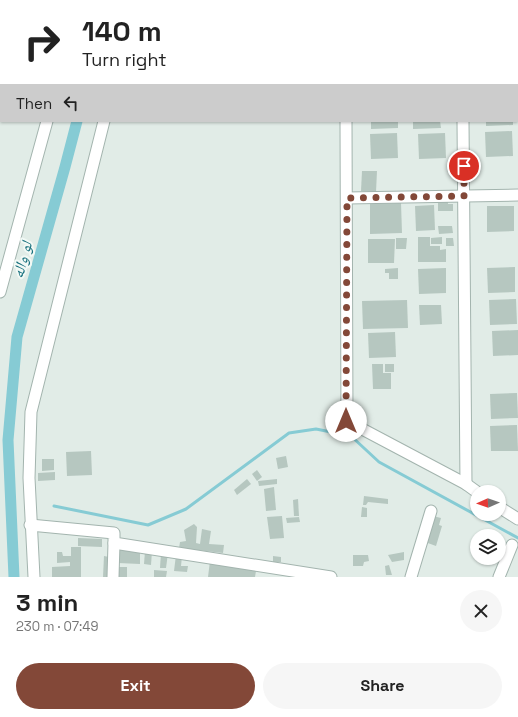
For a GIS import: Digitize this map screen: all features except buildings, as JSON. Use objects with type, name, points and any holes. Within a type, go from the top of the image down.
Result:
[{"type":"street","points":[[0,292],[47,122]]},
{"type":"street","points":[[34,577],[30,525],[29,478],[31,412],[104,122]]},
{"type":"street","points":[[346,122],[346,421],[470,487]]},
{"type":"street","points":[[463,122],[466,484]]},
{"type":"street","points":[[347,198],[518,196]]},
{"type":"street","points":[[411,577],[431,510]]},
{"type":"street","points":[[506,511],[518,519]]},
{"type":"street","points":[[30,525],[114,533],[113,577]]},
{"type":"street","points":[[114,543],[262,572],[331,577]]},
{"type":"street","points":[[499,577],[512,545]]},
{"type":"waterway","name":"لو واله","points":[[14,577],[8,440],[17,337],[77,122]]},
{"type":"waterway","points":[[54,506],[148,525],[186,509],[289,433],[316,429],[351,436],[379,462],[518,538]]},
{"type":"route","points":[[346,421],[347,198],[464,196],[464,166]]}]
